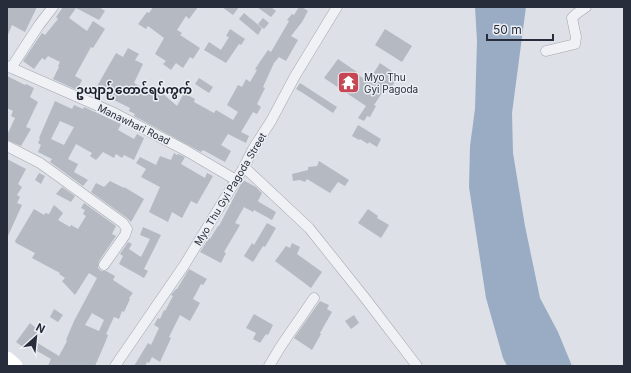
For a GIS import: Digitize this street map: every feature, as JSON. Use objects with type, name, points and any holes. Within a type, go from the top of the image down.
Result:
[{"type":"main road","points":[[7,359],[15,366]]},
{"type":"street","points":[[9,67],[53,7]]},
{"type":"street","name":"Myo Thu Gyi Pagoda Street","points":[[115,366],[185,264],[244,167],[252,149],[271,121],[295,76],[337,7]]},
{"type":"street","points":[[546,51],[575,44],[576,37],[572,18],[586,7]]},
{"type":"street","name":"Manawhari Road","points":[[9,67],[112,112],[185,150],[236,180]]},
{"type":"street","points":[[7,146],[40,163],[123,223],[127,229],[126,235],[104,266]]},
{"type":"street","points":[[244,167],[308,228],[418,366]]},
{"type":"street","points":[[269,366],[314,298]]},
{"type":"water","points":[[475,7],[526,7],[512,113],[513,153],[525,226],[540,298],[558,332],[572,366],[507,366],[503,358],[486,298],[469,187],[470,146],[475,109],[477,41]]},
{"type":"building","points":[[7,7],[37,7],[25,32],[12,25],[7,37]]},
{"type":"building","points":[[63,7],[99,7],[105,11],[99,20],[76,8],[69,18],[87,31],[93,21],[105,29],[93,48],[91,47],[75,76],[82,80],[77,90],[53,79],[60,62],[48,56],[45,60],[42,58],[34,69],[23,61],[42,33],[45,35],[58,19],[56,17]]},
{"type":"building","points":[[153,7],[198,7],[189,19],[186,16],[177,30],[182,33],[180,35],[200,48],[193,59],[190,57],[183,68],[176,63],[171,70],[163,64],[166,61],[155,54],[164,38],[148,26],[146,29],[138,24]]},
{"type":"building","points":[[222,7],[239,7],[233,15]]},
{"type":"building","points":[[257,7],[271,7],[276,11],[271,17]]},
{"type":"building","points":[[299,7],[302,7],[308,11],[302,22],[291,36],[298,40],[286,61],[279,57],[274,63],[263,87],[265,88],[257,104],[261,107],[257,114],[253,112],[241,132],[249,136],[246,143],[228,134],[221,145],[231,151],[225,162],[203,150],[201,152],[134,116],[135,114],[129,111],[130,108],[105,97],[107,94],[96,88],[116,53],[123,57],[128,48],[139,54],[135,60],[143,64],[134,83],[152,93],[154,90],[160,93],[161,92],[177,106],[184,93],[195,99],[194,102],[214,113],[216,110],[233,120],[238,112],[227,105],[238,85],[242,87],[246,79],[250,82],[257,70],[255,69],[268,50],[271,52],[289,21],[287,20],[292,14],[294,15]]},
{"type":"building","points":[[244,13],[262,28],[258,35],[239,19]]},
{"type":"building","points":[[263,18],[269,23],[264,29],[258,24]]},
{"type":"building","points":[[230,29],[245,39],[241,45],[239,44],[226,63],[204,50],[209,42],[221,50],[229,37],[226,36]]},
{"type":"building","points":[[385,29],[412,46],[402,62],[375,45]]},
{"type":"building","points":[[338,59],[357,72],[356,73],[368,82],[380,63],[399,76],[388,92],[384,90],[374,105],[376,106],[370,117],[367,116],[364,121],[358,118],[366,106],[324,78]]},
{"type":"building","points":[[7,76],[34,88],[30,97],[38,102],[26,127],[31,129],[21,146],[7,140],[7,135],[15,118],[11,116],[13,111],[7,108]]},
{"type":"building","points":[[199,78],[213,87],[209,93],[195,84]]},
{"type":"building","points":[[300,83],[337,107],[333,113],[296,89]]},
{"type":"building","points":[[55,101],[72,109],[74,105],[83,109],[84,107],[121,124],[118,130],[134,139],[137,134],[144,138],[134,160],[124,155],[122,158],[116,154],[114,158],[103,152],[96,160],[90,156],[92,153],[76,144],[68,159],[78,164],[74,172],[88,180],[83,186],[50,162],[52,159],[38,152],[41,145],[38,143]],"holes":[[[60,121],[74,127],[64,145],[51,139]]]},
{"type":"building","points":[[358,125],[381,139],[377,147],[369,142],[368,144],[352,136]]},
{"type":"building","points":[[174,153],[185,157],[181,164],[205,178],[207,173],[213,176],[197,204],[191,201],[182,218],[172,212],[168,222],[149,212],[160,187],[141,177],[146,169],[136,163],[140,157],[156,165],[160,156],[171,160]]},
{"type":"building","points":[[7,159],[26,169],[18,184],[22,187],[17,195],[20,197],[17,203],[22,205],[7,238]]},
{"type":"building","points":[[319,161],[349,180],[345,186],[338,182],[330,193],[307,179],[305,182],[300,180],[293,181],[292,174],[308,170],[308,167],[317,166]]},
{"type":"building","points":[[39,173],[45,176],[41,184],[35,180]]},
{"type":"building","points":[[243,180],[256,187],[262,193],[258,201],[259,202],[276,212],[272,220],[254,210],[253,212],[244,207],[235,223],[240,225],[224,252],[226,253],[221,263],[200,252],[219,226]]},
{"type":"building","points":[[110,181],[124,187],[144,199],[131,222],[91,192],[96,183],[104,187]]},
{"type":"building","points":[[62,187],[75,196],[71,202],[56,194]]},
{"type":"building","points":[[84,203],[116,226],[112,234],[116,236],[99,261],[98,268],[101,271],[106,271],[115,276],[113,280],[133,293],[119,319],[114,317],[106,334],[108,335],[95,366],[48,366],[51,359],[25,344],[23,347],[16,342],[30,323],[39,331],[31,339],[59,356],[67,341],[66,340],[74,321],[97,278],[89,273],[75,295],[62,281],[65,278],[59,274],[60,273],[32,258],[35,253],[16,243],[15,241],[34,209],[44,215],[45,213],[49,214],[54,205],[63,213],[58,220],[70,227],[71,225],[78,229],[86,216],[83,214],[85,210],[81,208]],"holes":[[[92,313],[104,320],[99,331],[85,325]]]},
{"type":"building","points":[[368,209],[378,216],[377,218],[389,225],[381,238],[358,223]]},
{"type":"building","points":[[267,223],[276,228],[265,247],[263,246],[253,262],[244,256],[252,243],[254,245]]},
{"type":"building","points":[[143,227],[161,235],[144,269],[148,271],[144,278],[119,264],[123,256],[120,254],[128,242],[132,244],[129,249],[141,257],[150,239],[140,235]]},
{"type":"building","points":[[292,243],[300,247],[297,254],[322,272],[311,288],[275,261],[286,246],[290,248]]},
{"type":"building","points":[[189,269],[207,279],[203,285],[201,284],[193,299],[200,303],[190,321],[180,315],[169,337],[171,338],[160,362],[152,357],[149,363],[147,362],[145,366],[134,366],[148,343],[151,345],[159,328],[154,325],[158,318],[160,319],[164,310],[165,311],[173,296],[171,295],[177,289]]},
{"type":"building","points":[[320,301],[329,305],[327,309],[332,312],[312,350],[294,338]]},
{"type":"building","points":[[54,309],[63,315],[58,322],[50,317]]},
{"type":"building","points":[[254,314],[273,325],[268,335],[266,334],[260,343],[253,339],[256,333],[246,328]]},
{"type":"building","points":[[354,315],[359,323],[351,329],[345,321]]},
{"type":"place","name":"Myo Thu Gyi Pagoda","points":[[348,83]]},
{"type":"district","name":"ဥယျာဉ်တောင်ရပ်ကွက်","points":[[134,89]]}]
